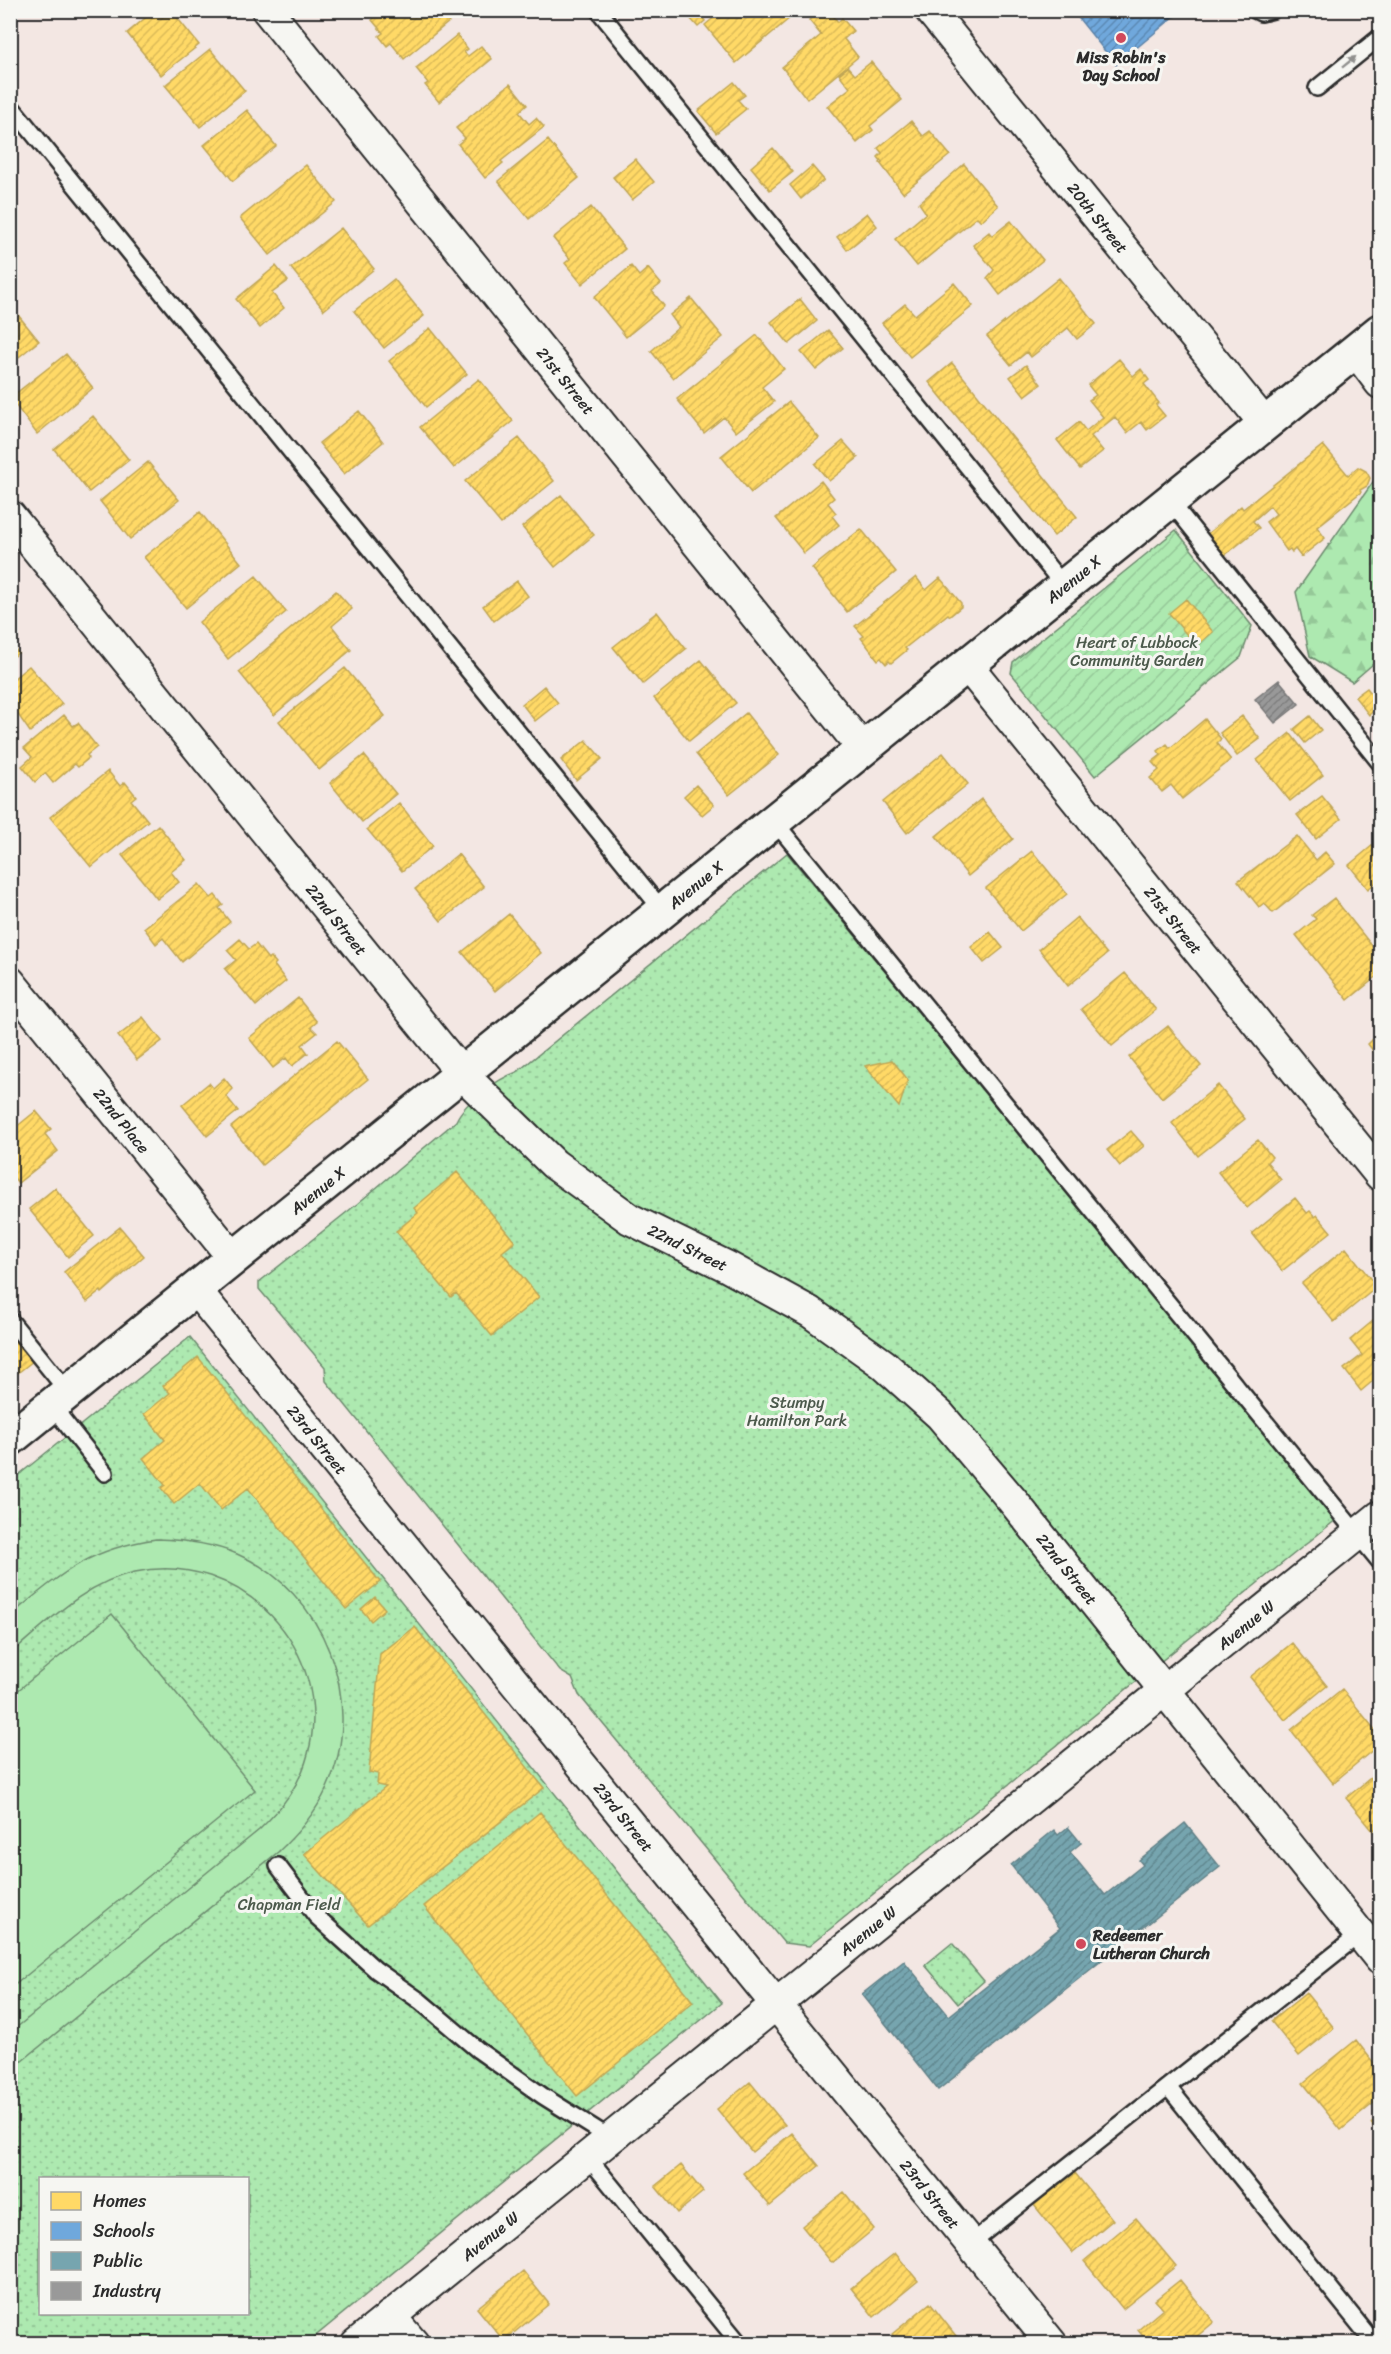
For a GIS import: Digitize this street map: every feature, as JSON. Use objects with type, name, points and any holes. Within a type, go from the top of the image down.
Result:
[{"type":"street","name":"21st Street","points":[[267,10],[863,749]]},
{"type":"street","name":"20th Street","points":[[930,10],[1265,424]]},
{"type":"street","name":"Avenue X","points":[[10,1440],[1380,331]]},
{"type":"street","points":[[1356,351],[1380,383]]},
{"type":"street","name":"22nd Street","points":[[10,516],[462,1074],[554,1164],[630,1219],[728,1267],[810,1312],[883,1364],[947,1423],[1012,1500],[1380,1959]]},
{"type":"street","name":"21st Street","points":[[967,665],[1380,1175]]},
{"type":"street","name":"22nd Place","points":[[10,982],[234,1258]]},
{"type":"street","name":"23rd Street","points":[[195,1289],[1052,2343]]},
{"type":"street","name":"Avenue W","points":[[356,2343],[1380,1516]]},
{"type":"street","points":[[390,2316],[414,2343]]},
{"type":"lane","points":[[598,10],[1064,586]]},
{"type":"lane","points":[[1255,10],[1261,13],[1273,10]]},
{"type":"lane","points":[[1317,88],[1380,37]]},
{"type":"lane","points":[[10,105],[663,911]]},
{"type":"lane","points":[[1170,501],[1380,763]]},
{"type":"lane","points":[[774,821],[1380,1562]]},
{"type":"lane","points":[[10,1320],[105,1473]]},
{"type":"lane","points":[[278,1866],[316,1916],[376,1970],[420,2001],[478,2050],[543,2096],[599,2147],[740,2343]]},
{"type":"lane","points":[[971,2243],[1360,1934]]},
{"type":"lane","points":[[1168,2087],[1375,2343]]},
{"type":"green space","points":[[1380,472],[1380,658],[1352,682],[1310,656],[1296,592]]},
{"type":"green space","name":"Heart of Lubbock Community Garden","points":[[1176,530],[1252,626],[1241,657],[1095,776],[1011,673],[1013,662]]},
{"type":"green space","name":"Stumpy Hamilton Park","points":[[787,853],[1337,1519],[809,1946],[784,1943],[579,1695],[572,1678],[560,1671],[326,1381],[325,1367],[259,1289],[259,1282],[456,1121],[474,1099],[491,1086],[517,1072]]},
{"type":"green space","name":"Chapman Field","points":[[190,1337],[722,2003],[307,2343],[11,2344],[11,1481]]},
{"type":"green space","points":[[156,1539],[197,1543],[237,1554],[267,1571],[293,1594],[314,1621],[330,1652],[339,1685],[342,1720],[338,1754],[327,1788],[317,1806],[278,1852],[11,2070],[11,2032],[259,1830],[289,1795],[305,1765],[313,1716],[308,1679],[293,1645],[271,1616],[243,1592],[210,1576],[174,1569],[135,1572],[117,1577],[68,1605],[11,1653],[11,1615],[61,1575],[94,1556],[112,1549]]},
{"type":"green space","points":[[112,1614],[255,1790],[11,1988],[11,1696]]},
{"type":"green space","points":[[952,1943],[984,1981],[958,2004],[925,1965]]},
{"type":"building: Homes","points":[[155,10],[171,10],[199,45],[161,75],[127,33]]},
{"type":"building: Homes","points":[[383,10],[410,10],[413,14],[416,12],[420,17],[428,11],[430,14],[435,10],[440,10],[449,22],[404,59],[391,43],[387,46],[379,36],[383,33],[372,20]]},
{"type":"building: Homes","points":[[723,10],[784,10],[790,18],[736,63],[705,25]]},
{"type":"building: Homes","points":[[821,10],[829,10],[838,22],[842,18],[853,31],[844,39],[858,57],[807,99],[782,67],[821,35],[809,20]]},
{"type":"building: Homes","points":[[698,12],[705,21],[698,27],[690,18]]},
{"type":"building: Homes","points":[[457,35],[468,49],[464,52],[468,56],[481,46],[492,59],[439,102],[425,85],[428,83],[416,68]]},
{"type":"building: Homes","points":[[210,49],[245,91],[200,127],[165,85]]},
{"type":"building: Homes","points":[[871,62],[902,100],[870,126],[873,130],[857,143],[827,106],[850,88],[839,74],[848,67],[855,75]]},
{"type":"building: Homes","points":[[734,82],[745,95],[738,100],[746,109],[716,133],[698,111]]},
{"type":"building: Homes","points":[[510,84],[527,105],[519,112],[529,124],[536,118],[544,127],[501,161],[503,163],[485,178],[458,144],[465,138],[456,128]]},
{"type":"building: Homes","points":[[247,110],[276,146],[233,181],[204,145]]},
{"type":"building: Homes","points":[[911,121],[923,136],[930,131],[950,155],[903,193],[880,163],[882,162],[878,157],[882,153],[878,148]]},
{"type":"building: Homes","points":[[548,140],[579,178],[529,219],[498,181]]},
{"type":"building: Homes","points":[[773,148],[793,172],[770,190],[751,167]]},
{"type":"building: Homes","points":[[635,159],[654,182],[632,200],[613,177]]},
{"type":"building: Homes","points":[[964,164],[998,206],[981,221],[977,217],[917,266],[895,239],[926,213],[919,203]]},
{"type":"building: Homes","points":[[306,165],[336,202],[270,255],[240,218]]},
{"type":"building: Homes","points":[[812,166],[824,180],[801,199],[790,185]]},
{"type":"building: Homes","points":[[591,207],[625,249],[582,284],[565,263],[570,259],[553,238]]},
{"type":"building: Homes","points":[[867,213],[877,226],[847,250],[837,237]]},
{"type":"building: Homes","points":[[1011,221],[1043,260],[1000,295],[987,278],[994,270],[973,245],[989,232],[992,236]]},
{"type":"building: Homes","points":[[341,228],[374,269],[324,310],[291,268]]},
{"type":"building: Homes","points":[[276,266],[288,281],[272,293],[284,308],[260,328],[236,299]]},
{"type":"building: Homes","points":[[631,266],[639,276],[648,268],[661,284],[652,291],[664,306],[626,337],[594,297]]},
{"type":"building: Homes","points":[[1059,278],[1096,324],[1077,339],[1068,328],[1031,357],[1027,352],[1011,365],[987,336]]},
{"type":"building: Homes","points":[[394,279],[424,316],[384,348],[354,311]]},
{"type":"building: Homes","points":[[954,283],[973,306],[910,357],[882,323],[905,304],[915,315]]},
{"type":"building: Homes","points":[[691,298],[723,337],[673,378],[651,351],[679,327],[670,315]]},
{"type":"building: Homes","points":[[800,299],[817,321],[789,344],[771,322]]},
{"type":"building: Homes","points":[[10,305],[39,341],[10,364]]},
{"type":"building: Homes","points":[[430,328],[467,374],[426,407],[389,361]]},
{"type":"building: Homes","points":[[828,330],[843,348],[816,370],[801,352]]},
{"type":"building: Homes","points":[[757,335],[784,369],[762,387],[774,402],[736,432],[724,417],[704,433],[677,399]]},
{"type":"building: Homes","points":[[66,354],[93,388],[37,434],[10,398]]},
{"type":"building: Homes","points":[[1119,359],[1133,376],[1141,369],[1149,380],[1144,384],[1159,403],[1156,405],[1165,416],[1147,430],[1141,422],[1127,433],[1115,417],[1091,436],[1103,451],[1080,469],[1057,440],[1079,422],[1086,431],[1103,417],[1089,400],[1096,395],[1088,385]]},
{"type":"building: Homes","points":[[952,363],[1077,517],[1054,536],[929,382]]},
{"type":"building: Homes","points":[[1026,365],[1041,384],[1025,396],[1010,377]]},
{"type":"building: Homes","points":[[479,379],[513,421],[454,468],[420,427]]},
{"type":"building: Homes","points":[[789,402],[819,438],[751,493],[721,456]]},
{"type":"building: Homes","points":[[359,411],[383,442],[344,474],[319,443]]},
{"type":"building: Homes","points":[[93,416],[129,460],[89,492],[54,449]]},
{"type":"building: Homes","points":[[519,438],[554,481],[501,524],[465,481]]},
{"type":"building: Homes","points":[[843,441],[858,458],[829,481],[815,464]]},
{"type":"building: Homes","points":[[1323,445],[1348,475],[1358,467],[1366,471],[1370,478],[1367,486],[1360,490],[1361,492],[1317,527],[1325,538],[1301,557],[1295,549],[1292,552],[1290,549],[1287,551],[1266,522],[1276,514],[1270,506],[1253,521],[1259,528],[1224,556],[1207,534],[1241,506],[1243,509]]},
{"type":"building: Homes","points":[[148,462],[179,500],[130,539],[100,501]]},
{"type":"building: Homes","points":[[821,481],[834,498],[828,503],[836,513],[832,516],[839,525],[804,553],[776,518]]},
{"type":"building: Homes","points":[[561,495],[594,535],[555,567],[522,527]]},
{"type":"building: Homes","points":[[200,512],[241,563],[186,608],[144,557]]},
{"type":"building: Homes","points":[[861,529],[896,572],[847,612],[812,568]]},
{"type":"building: Homes","points":[[256,576],[286,612],[228,659],[199,622]]},
{"type":"building: Homes","points":[[916,577],[926,590],[940,578],[961,603],[961,607],[950,616],[948,614],[905,648],[907,650],[891,663],[889,661],[886,664],[881,658],[878,660],[861,638],[864,636],[855,626]]},
{"type":"building: Homes","points":[[517,581],[528,596],[494,621],[483,606]]},
{"type":"building: Homes","points":[[336,591],[352,609],[332,626],[351,650],[274,715],[239,672]]},
{"type":"building: Homes","points":[[1186,599],[1213,632],[1196,646],[1169,613]]},
{"type":"building: Homes","points":[[657,612],[686,649],[643,684],[613,647]]},
{"type":"building: Homes","points":[[10,636],[16,642],[12,645],[18,653],[10,660]]},
{"type":"building: Homes","points":[[701,660],[736,703],[689,741],[654,698]]},
{"type":"building: Homes","points":[[29,666],[62,704],[30,732],[10,703],[10,676],[13,679]]},
{"type":"building: Homes","points":[[345,668],[385,716],[319,770],[279,721]]},
{"type":"building: Homes","points":[[544,686],[558,703],[535,721],[522,704]]},
{"type":"building: Homes","points":[[1367,688],[1380,705],[1369,715],[1355,697]]},
{"type":"building: Homes","points":[[746,713],[779,755],[729,795],[696,754]]},
{"type":"building: Homes","points":[[64,715],[73,726],[78,723],[97,747],[78,767],[75,764],[53,783],[45,773],[35,782],[22,766],[32,757],[24,748]]},
{"type":"building: Homes","points":[[1242,716],[1260,739],[1237,756],[1220,733]]},
{"type":"building: Homes","points":[[1310,716],[1321,730],[1305,743],[1294,729]]},
{"type":"building: Homes","points":[[1205,719],[1221,739],[1217,743],[1231,760],[1182,799],[1171,785],[1162,792],[1150,778],[1159,770],[1152,762],[1161,755],[1158,751],[1167,744],[1170,748]]},
{"type":"building: Homes","points":[[1290,733],[1323,775],[1290,801],[1257,760]]},
{"type":"building: Homes","points":[[586,740],[602,759],[576,780],[561,760]]},
{"type":"building: Homes","points":[[943,753],[968,784],[907,833],[883,802]]},
{"type":"building: Homes","points":[[364,755],[396,794],[362,822],[330,783]]},
{"type":"building: Homes","points":[[108,771],[120,786],[125,782],[136,796],[131,800],[148,821],[91,867],[50,817]]},
{"type":"building: Homes","points":[[696,785],[714,805],[702,815],[684,796]]},
{"type":"building: Homes","points":[[1322,796],[1341,819],[1316,839],[1297,815]]},
{"type":"building: Homes","points":[[981,799],[1013,839],[968,876],[936,836]]},
{"type":"building: Homes","points":[[399,803],[433,846],[402,871],[367,829]]},
{"type":"building: Homes","points":[[158,825],[186,860],[171,872],[179,882],[157,899],[122,855]]},
{"type":"building: Homes","points":[[1297,836],[1316,860],[1325,852],[1335,864],[1273,913],[1264,903],[1259,907],[1238,881]]},
{"type":"building: Homes","points":[[1380,839],[1380,879],[1368,889],[1349,865]]},
{"type":"building: Homes","points":[[1032,851],[1067,894],[1021,931],[986,888]]},
{"type":"building: Homes","points":[[458,854],[484,887],[441,921],[415,889]]},
{"type":"building: Homes","points":[[199,884],[211,898],[215,895],[223,905],[219,908],[230,922],[182,962],[163,938],[156,944],[144,928]]},
{"type":"building: Homes","points":[[1334,898],[1380,956],[1380,974],[1348,1000],[1296,935],[1316,919],[1312,915]]},
{"type":"building: Homes","points":[[509,914],[541,953],[495,991],[462,952]]},
{"type":"building: Homes","points":[[1077,917],[1107,954],[1068,986],[1039,949]]},
{"type":"building: Homes","points":[[990,932],[1003,948],[984,963],[971,947]]},
{"type":"building: Homes","points":[[240,939],[249,949],[256,944],[268,959],[271,957],[286,981],[256,1006],[225,969],[236,960],[227,950]]},
{"type":"building: Homes","points":[[1125,973],[1156,1010],[1112,1046],[1081,1009]]},
{"type":"building: Homes","points":[[298,998],[317,1022],[311,1027],[317,1033],[302,1045],[308,1053],[292,1066],[286,1058],[273,1068],[249,1038]]},
{"type":"building: Homes","points":[[143,1017],[162,1041],[137,1060],[118,1036]]},
{"type":"building: Homes","points":[[1168,1026],[1201,1066],[1162,1098],[1129,1057]]},
{"type":"building: Homes","points":[[1380,1032],[1380,1060],[1368,1044]]},
{"type":"building: Homes","points":[[337,1041],[368,1079],[262,1165],[231,1127]]},
{"type":"building: Homes","points":[[892,1060],[908,1080],[899,1107],[865,1066]]},
{"type":"building: Homes","points":[[224,1078],[233,1089],[226,1096],[238,1111],[207,1136],[182,1105],[209,1083],[213,1088]]},
{"type":"building: Homes","points":[[1218,1085],[1245,1119],[1198,1156],[1172,1123]]},
{"type":"building: Homes","points":[[36,1111],[51,1129],[45,1134],[58,1151],[18,1183],[10,1173],[10,1132]]},
{"type":"building: Homes","points":[[1131,1131],[1144,1146],[1120,1166],[1107,1150]]},
{"type":"building: Homes","points":[[1258,1140],[1272,1157],[1267,1162],[1281,1180],[1247,1208],[1218,1172]]},
{"type":"building: Homes","points":[[457,1172],[515,1242],[502,1252],[539,1297],[492,1336],[456,1293],[451,1297],[396,1231],[418,1213],[414,1208]]},
{"type":"building: Homes","points":[[55,1188],[94,1236],[68,1257],[29,1209]]},
{"type":"building: Homes","points":[[1295,1198],[1307,1213],[1310,1211],[1315,1217],[1317,1215],[1331,1232],[1282,1271],[1252,1233]]},
{"type":"building: Homes","points":[[120,1227],[144,1256],[102,1293],[101,1291],[87,1302],[64,1272]]},
{"type":"building: Homes","points":[[1346,1248],[1377,1287],[1334,1322],[1302,1283]]},
{"type":"building: Homes","points":[[1380,1315],[1380,1375],[1361,1391],[1344,1369],[1362,1355],[1350,1340]]},
{"type":"building: Homes","points":[[10,1333],[33,1361],[10,1379]]},
{"type":"building: Homes","points":[[198,1357],[380,1582],[346,1609],[248,1488],[221,1510],[200,1483],[174,1504],[161,1488],[165,1485],[143,1458],[165,1440],[144,1414],[170,1393],[163,1386]]},
{"type":"building: Homes","points":[[375,1597],[385,1609],[371,1621],[361,1609]]},
{"type":"building: Homes","points":[[415,1627],[544,1788],[368,1925],[304,1854],[386,1787],[377,1785],[378,1774],[369,1772],[380,1654]]},
{"type":"building: Homes","points":[[1292,1643],[1327,1686],[1285,1720],[1250,1677]]},
{"type":"building: Homes","points":[[1342,1689],[1380,1736],[1380,1744],[1333,1783],[1291,1730]]},
{"type":"building: Homes","points":[[1380,1770],[1380,1825],[1373,1831],[1346,1798]]},
{"type":"building: Homes","points":[[540,1812],[693,2002],[577,2096],[424,1906]]},
{"type":"building: Homes","points":[[1306,1993],[1334,2028],[1299,2056],[1271,2021]]},
{"type":"building: Homes","points":[[1356,2040],[1380,2071],[1380,2098],[1341,2130],[1303,2083]]},
{"type":"building: Homes","points":[[750,2082],[785,2125],[752,2152],[717,2109]]},
{"type":"building: Homes","points":[[1380,2116],[1380,2135],[1371,2123]]},
{"type":"building: Homes","points":[[792,2133],[819,2166],[770,2206],[743,2173]]},
{"type":"building: Homes","points":[[681,2165],[703,2192],[677,2213],[655,2186]]},
{"type":"building: Homes","points":[[1075,2173],[1113,2220],[1073,2253],[1034,2205]]},
{"type":"building: Homes","points":[[844,2192],[874,2229],[832,2263],[802,2226]]},
{"type":"building: Homes","points":[[1136,2218],[1176,2266],[1123,2309],[1084,2261]]},
{"type":"building: Homes","points":[[895,2253],[918,2281],[874,2317],[851,2288]]},
{"type":"building: Homes","points":[[523,2271],[549,2304],[504,2341],[477,2308]]},
{"type":"building: Homes","points":[[1180,2280],[1214,2322],[1188,2344],[1149,2344],[1138,2330],[1163,2309],[1155,2300]]},
{"type":"building: Homes","points":[[930,2303],[960,2341],[957,2344],[900,2344],[892,2334]]},
{"type":"building: Schools","name":"Miss Robin's Day School","points":[[1072,10],[1181,10],[1181,11],[1116,65]]},
{"type":"building: Public","name":"Redeemer Lutheran Church","points":[[1185,1823],[1220,1867],[938,2090],[862,1994],[904,1961],[949,2016],[1060,1928],[1011,1865],[1054,1830],[1058,1835],[1068,1827],[1081,1843],[1070,1852],[1105,1895],[1143,1865],[1139,1860]]},
{"type":"building: Industry","points":[[1279,680],[1299,704],[1275,723],[1255,699]]},
{"type":"place","name":"Miss Robin's Day School","points":[[1121,38]]},
{"type":"place","name":"Redeemer Lutheran Church","points":[[1081,1944]]}]
